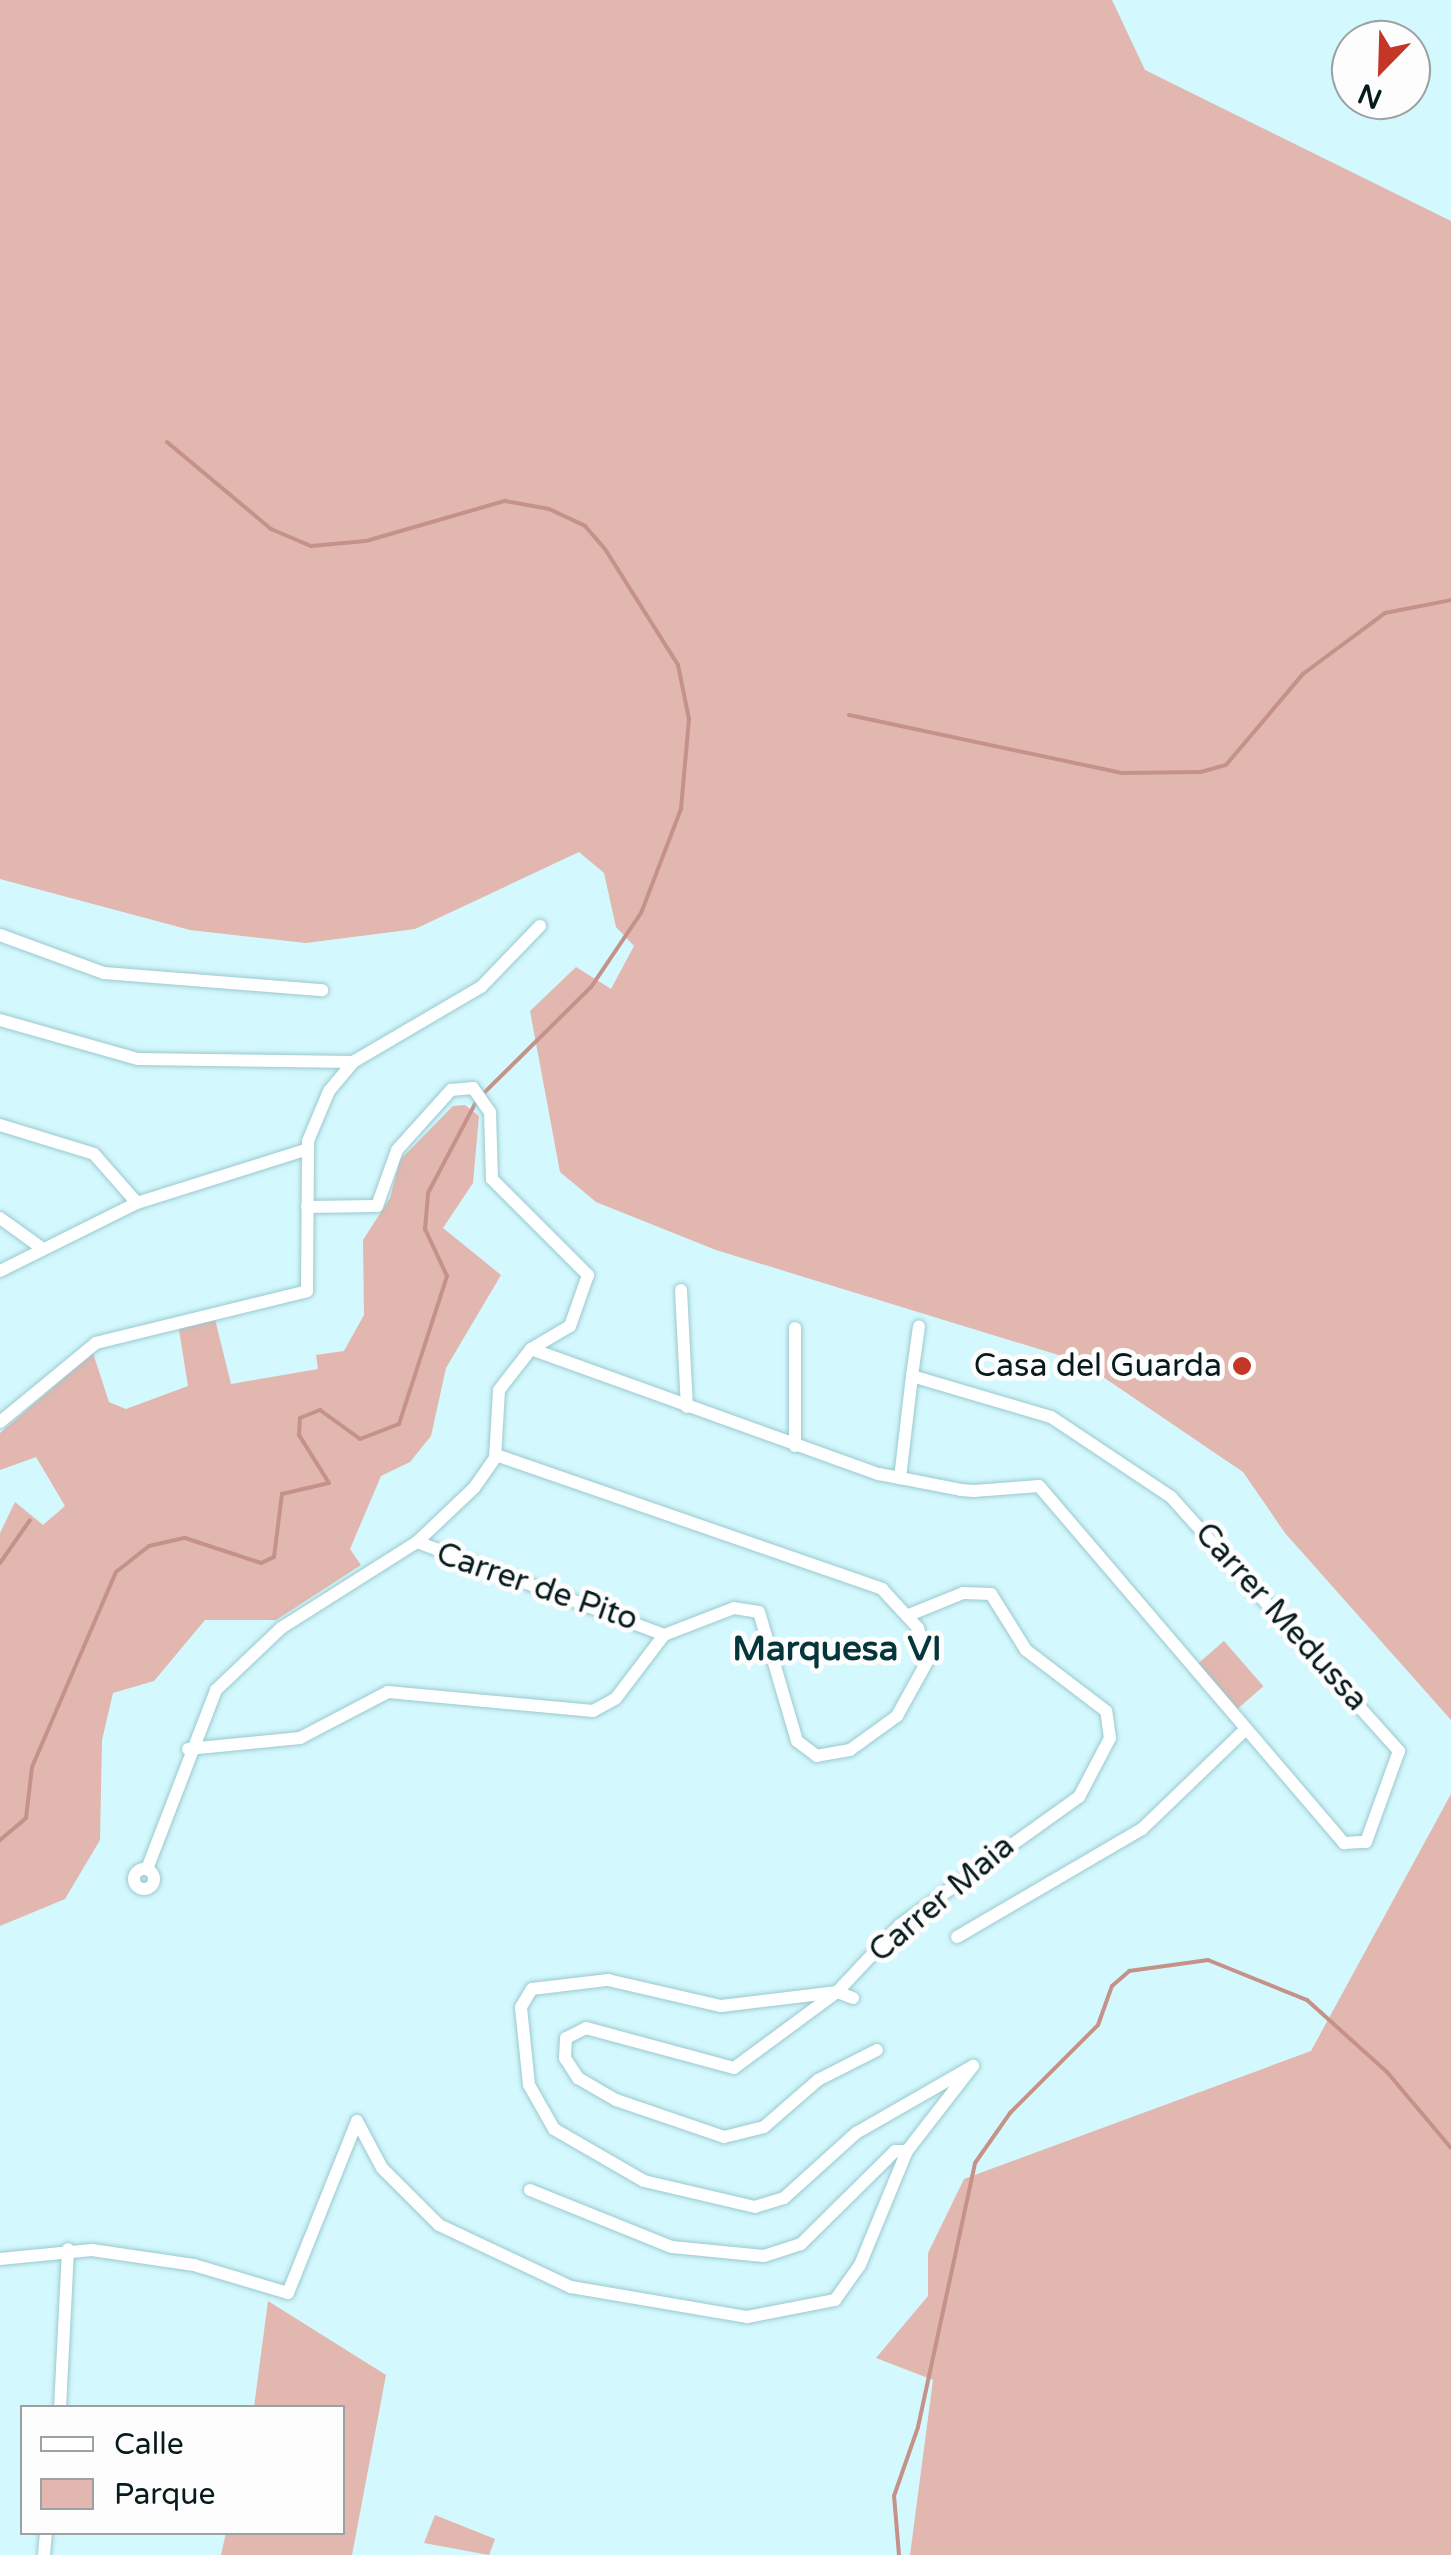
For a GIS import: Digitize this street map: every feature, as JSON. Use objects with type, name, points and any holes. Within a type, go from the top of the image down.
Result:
[{"type":"street","points":[[0,1422],[96,1343],[181,1316],[304,1294],[314,1278],[308,1149],[322,1101],[353,1062],[481,987],[540,926]]},
{"type":"street","points":[[0,934],[104,973],[322,990]]},
{"type":"street","points":[[0,1020],[138,1059],[353,1062]]},
{"type":"street","points":[[147,1869],[188,1749],[216,1690],[249,1654],[417,1542],[496,1455],[499,1390],[531,1349],[570,1326],[588,1275],[492,1180],[490,1112],[478,1090],[452,1090],[400,1146],[377,1206],[308,1207]]},
{"type":"street","points":[[0,1125],[94,1154],[136,1202]]},
{"type":"street","points":[[0,1271],[40,1246],[136,1202],[308,1149]]},
{"type":"street","points":[[0,1218],[40,1246]]},
{"type":"street","points":[[681,1290],[687,1407]]},
{"type":"street","points":[[900,1478],[919,1326]]},
{"type":"street","points":[[795,1328],[795,1446]]},
{"type":"street","name":"Carrer Medussa","points":[[531,1349],[795,1446],[900,1478],[974,1491],[1025,1482],[1045,1490],[1344,1843],[1364,1845],[1399,1752],[1196,1520],[1052,1417],[912,1376]]},
{"type":"street","points":[[496,1455],[882,1589],[909,1615]]},
{"type":"street","name":"Carrer de Pito","points":[[417,1542],[664,1635],[734,1608],[759,1612],[800,1746],[832,1756],[880,1730],[918,1689],[927,1652],[909,1615]]},
{"type":"street","name":"Carrer Maia","points":[[836,1992],[900,1926],[1078,1797],[1112,1730],[1106,1711],[1026,1650],[991,1594],[963,1593],[909,1615]]},
{"type":"street","points":[[188,1749],[300,1738],[388,1692],[593,1710],[616,1698],[664,1635]]},
{"type":"street","points":[[957,1937],[1142,1830],[1246,1730]]},
{"type":"street","points":[[0,2259],[68,2249],[194,2265],[288,2293],[352,2122],[400,2189],[479,2249],[595,2294],[747,2317],[815,2310],[842,2294],[907,2151],[974,2066],[856,2133],[784,2198],[755,2207],[674,2191],[600,2160],[547,2122],[529,2084],[520,2021],[532,1989],[617,1980],[722,2006],[836,1992],[853,1998]]},
{"type":"street","points":[[836,1992],[734,2068],[586,2028],[566,2038],[565,2058],[578,2078],[616,2100],[724,2137],[764,2128],[818,2080],[877,2050]]},
{"type":"street","points":[[530,2190],[651,2241],[764,2256],[802,2244],[894,2150],[907,2151]]},
{"type":"street","points":[[60,2405],[68,2249]]},
{"type":"green space","points":[[0,0],[1112,0],[1145,70],[1451,221],[1451,1720],[1285,1533],[1243,1472],[1081,1362],[716,1250],[596,1202],[560,1172],[530,1011],[576,967],[611,989],[634,946],[616,927],[604,873],[579,852],[415,929],[306,943],[190,930],[0,879]]},
{"type":"green space","points":[[465,1105],[479,1116],[473,1183],[443,1228],[501,1275],[446,1368],[431,1436],[410,1462],[381,1476],[350,1549],[361,1565],[276,1620],[205,1620],[154,1681],[113,1693],[102,1740],[100,1840],[65,1899],[0,1926],[0,1533],[15,1502],[43,1525],[65,1506],[36,1457],[0,1470],[0,1433],[93,1353],[109,1402],[126,1409],[188,1386],[178,1324],[214,1315],[231,1384],[318,1369],[316,1355],[344,1351],[364,1315],[363,1240],[390,1198],[400,1160],[453,1106]]},
{"type":"green space","points":[[1224,1641],[1263,1686],[1237,1709],[1198,1664]]},
{"type":"green space","points":[[1451,1794],[1451,2555],[910,2555],[933,2380],[876,2358],[928,2296],[928,2253],[964,2179],[1311,2051]]},
{"type":"green space","points":[[268,2301],[386,2375],[352,2555],[221,2555],[226,2535],[345,2535],[345,2405],[254,2405]]},
{"type":"green space","points":[[435,2515],[495,2539],[489,2555],[424,2543]]},
{"type":"waterway","points":[[167,442],[271,529],[311,546],[366,541],[505,501],[549,509],[585,526],[605,549],[678,665],[689,719],[681,809],[641,913],[591,987],[482,1095]]},
{"type":"waterway","points":[[849,715],[1121,773],[1201,772],[1226,765],[1303,674],[1385,613],[1451,600]]},
{"type":"waterway","points":[[0,1840],[26,1818],[32,1767],[116,1572],[149,1546],[185,1538],[261,1563],[274,1557],[282,1494],[329,1483],[299,1435],[300,1418],[320,1410],[360,1439],[399,1424],[447,1276],[425,1229],[428,1193],[476,1102]]},
{"type":"waterway","points":[[0,1563],[30,1520]]},
{"type":"waterway","points":[[899,2555],[894,2496],[918,2427],[975,2163],[1010,2113],[1098,2025],[1112,1986],[1129,1971],[1208,1960],[1307,2000],[1387,2072],[1451,2148]]},
{"type":"place","name":"Casa del Guarda","points":[[1242,1366]]},
{"type":"district","name":"Marquesa VI","points":[[837,1649]]}]
